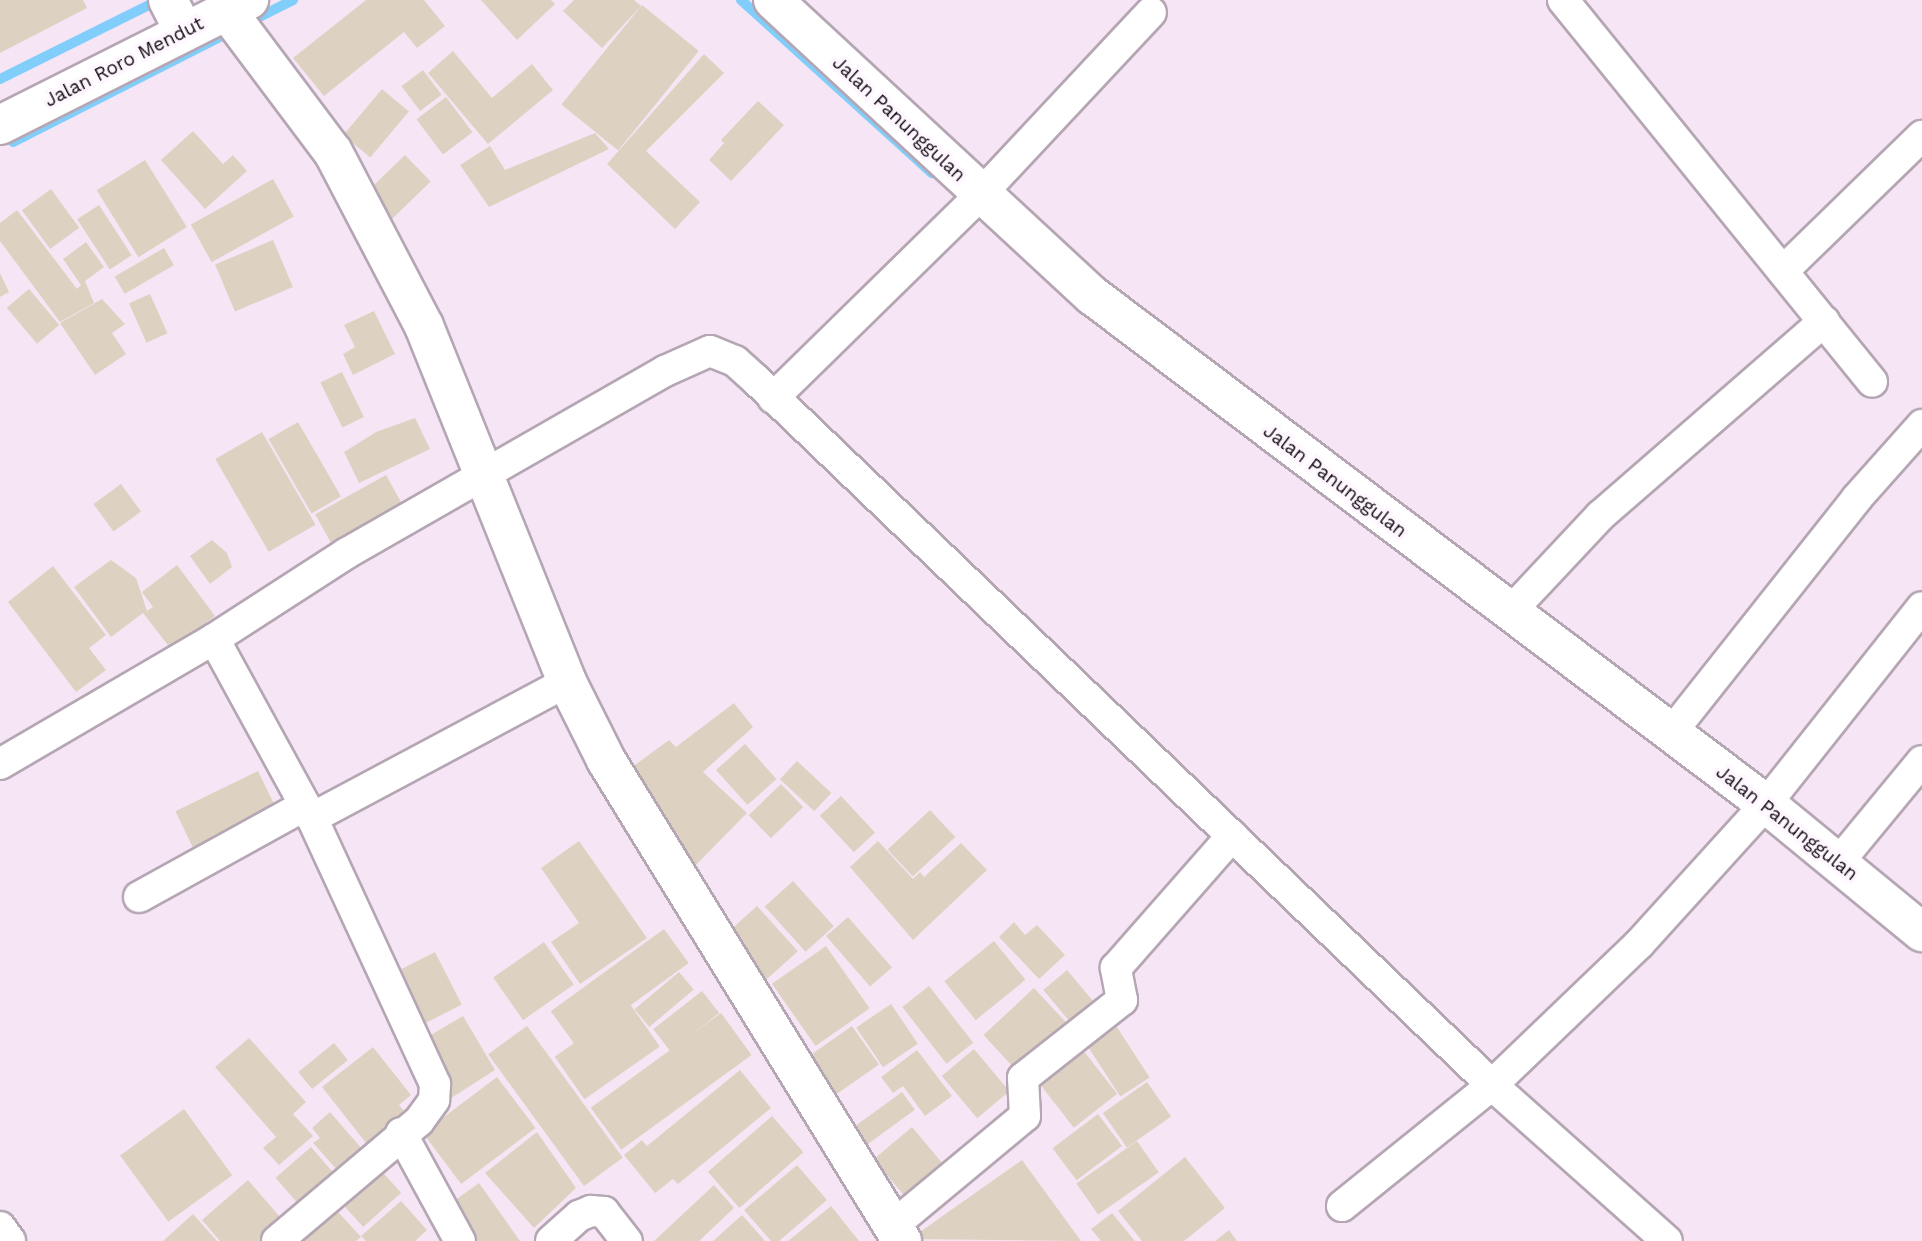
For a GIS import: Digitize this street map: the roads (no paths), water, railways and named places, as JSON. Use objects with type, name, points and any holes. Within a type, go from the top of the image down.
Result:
[{"type":"main road","name":"Jalan Panunggulan","points":[[773,0],[1093,296],[1766,804],[1922,932]]},
{"type":"main road","name":"Jalan Roro Mendut","points":[[0,125],[175,14],[237,16]]},
{"type":"main road","points":[[237,16],[333,152],[424,326],[481,477],[567,682],[637,817],[899,1233]]},
{"type":"street","points":[[1563,0],[1872,381]]},
{"type":"street","points":[[773,398],[981,195],[1152,12]]},
{"type":"street","points":[[1783,271],[1922,136]]},
{"type":"street","points":[[1510,612],[1600,516],[1824,321]]},
{"type":"street","points":[[0,764],[214,639],[347,553],[665,371],[710,351],[735,361],[1492,1085],[1667,1241]]},
{"type":"street","points":[[1671,733],[1857,498],[1922,425]]},
{"type":"street","points":[[1342,1206],[1492,1085],[1639,944],[1766,804],[1922,607]]},
{"type":"street","points":[[214,639],[308,812],[435,1084],[434,1101],[419,1121],[401,1133],[278,1241]]},
{"type":"street","points":[[139,897],[567,682]]},
{"type":"street","points":[[1838,863],[1922,761]]},
{"type":"street","points":[[899,1233],[1025,1116],[1023,1078],[1122,1000],[1116,968],[1232,836]]},
{"type":"street","points":[[401,1133],[460,1241]]},
{"type":"street","points":[[551,1241],[579,1216],[604,1212],[627,1241]]},
{"type":"street","points":[[0,1227],[10,1241]]},
{"type":"waterway","points":[[0,79],[159,0]]},
{"type":"waterway","points":[[13,142],[293,0]]},
{"type":"waterway","points":[[741,0],[932,173]]}]
